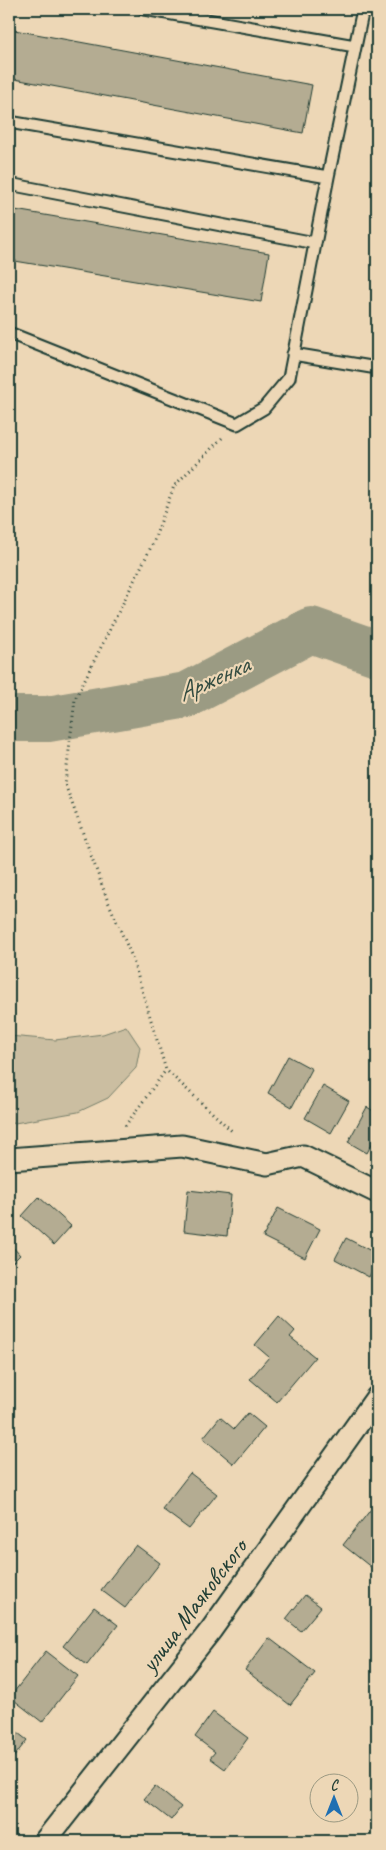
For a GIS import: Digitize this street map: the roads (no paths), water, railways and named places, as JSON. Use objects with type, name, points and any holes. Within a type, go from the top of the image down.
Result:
[{"type":"street","points":[[9,1159],[182,1146],[267,1164],[302,1156],[377,1192]]},
{"type":"street","name":"улица Маяковского","points":[[45,1841],[211,1630],[377,1397]]},
{"type":"lane","points":[[144,9],[356,46]]},
{"type":"lane","points":[[9,333],[237,424],[264,408],[289,378],[363,9]]},
{"type":"lane","points":[[9,122],[328,177]]},
{"type":"lane","points":[[9,184],[315,244]]},
{"type":"lane","points":[[293,354],[371,367]]},
{"type":"waterway","name":"Арженка","points":[[9,719],[48,719],[187,695],[311,630],[377,653]]}]
